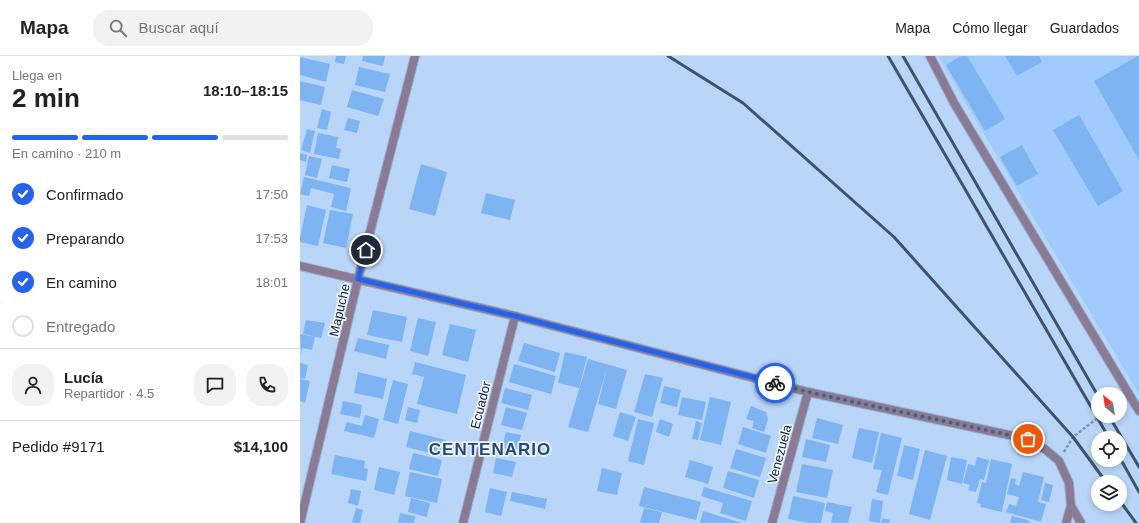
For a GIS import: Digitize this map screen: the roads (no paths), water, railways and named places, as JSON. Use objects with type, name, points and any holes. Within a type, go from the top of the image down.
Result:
[{"type":"street","name":"Mapuche","points":[[300,523],[358,279],[415,56]]},
{"type":"street","points":[[930,56],[954,103],[1139,411]]},
{"type":"street","points":[[300,266],[515,316],[808,392],[1028,439],[1046,450],[1059,461],[1069,483],[1071,506],[1066,523]]},
{"type":"street","name":"Ecuador","points":[[463,523],[515,316]]},
{"type":"street","name":"Venezuela","points":[[772,523],[808,392]]},
{"type":"street","points":[[1071,506],[1081,523]]},
{"type":"railway","points":[[668,56],[743,103],[894,237],[1073,437],[1101,475]]},
{"type":"railway","points":[[888,56],[1105,431]]},
{"type":"railway","points":[[903,56],[1093,387]]},
{"type":"railway","points":[[1113,423],[1139,467]]},
{"type":"railway","points":[[1125,467],[1139,492]]},
{"type":"railway","points":[[1127,511],[1136,523]]},
{"type":"district","name":"CENTENARIO","points":[[490,449]]}]
